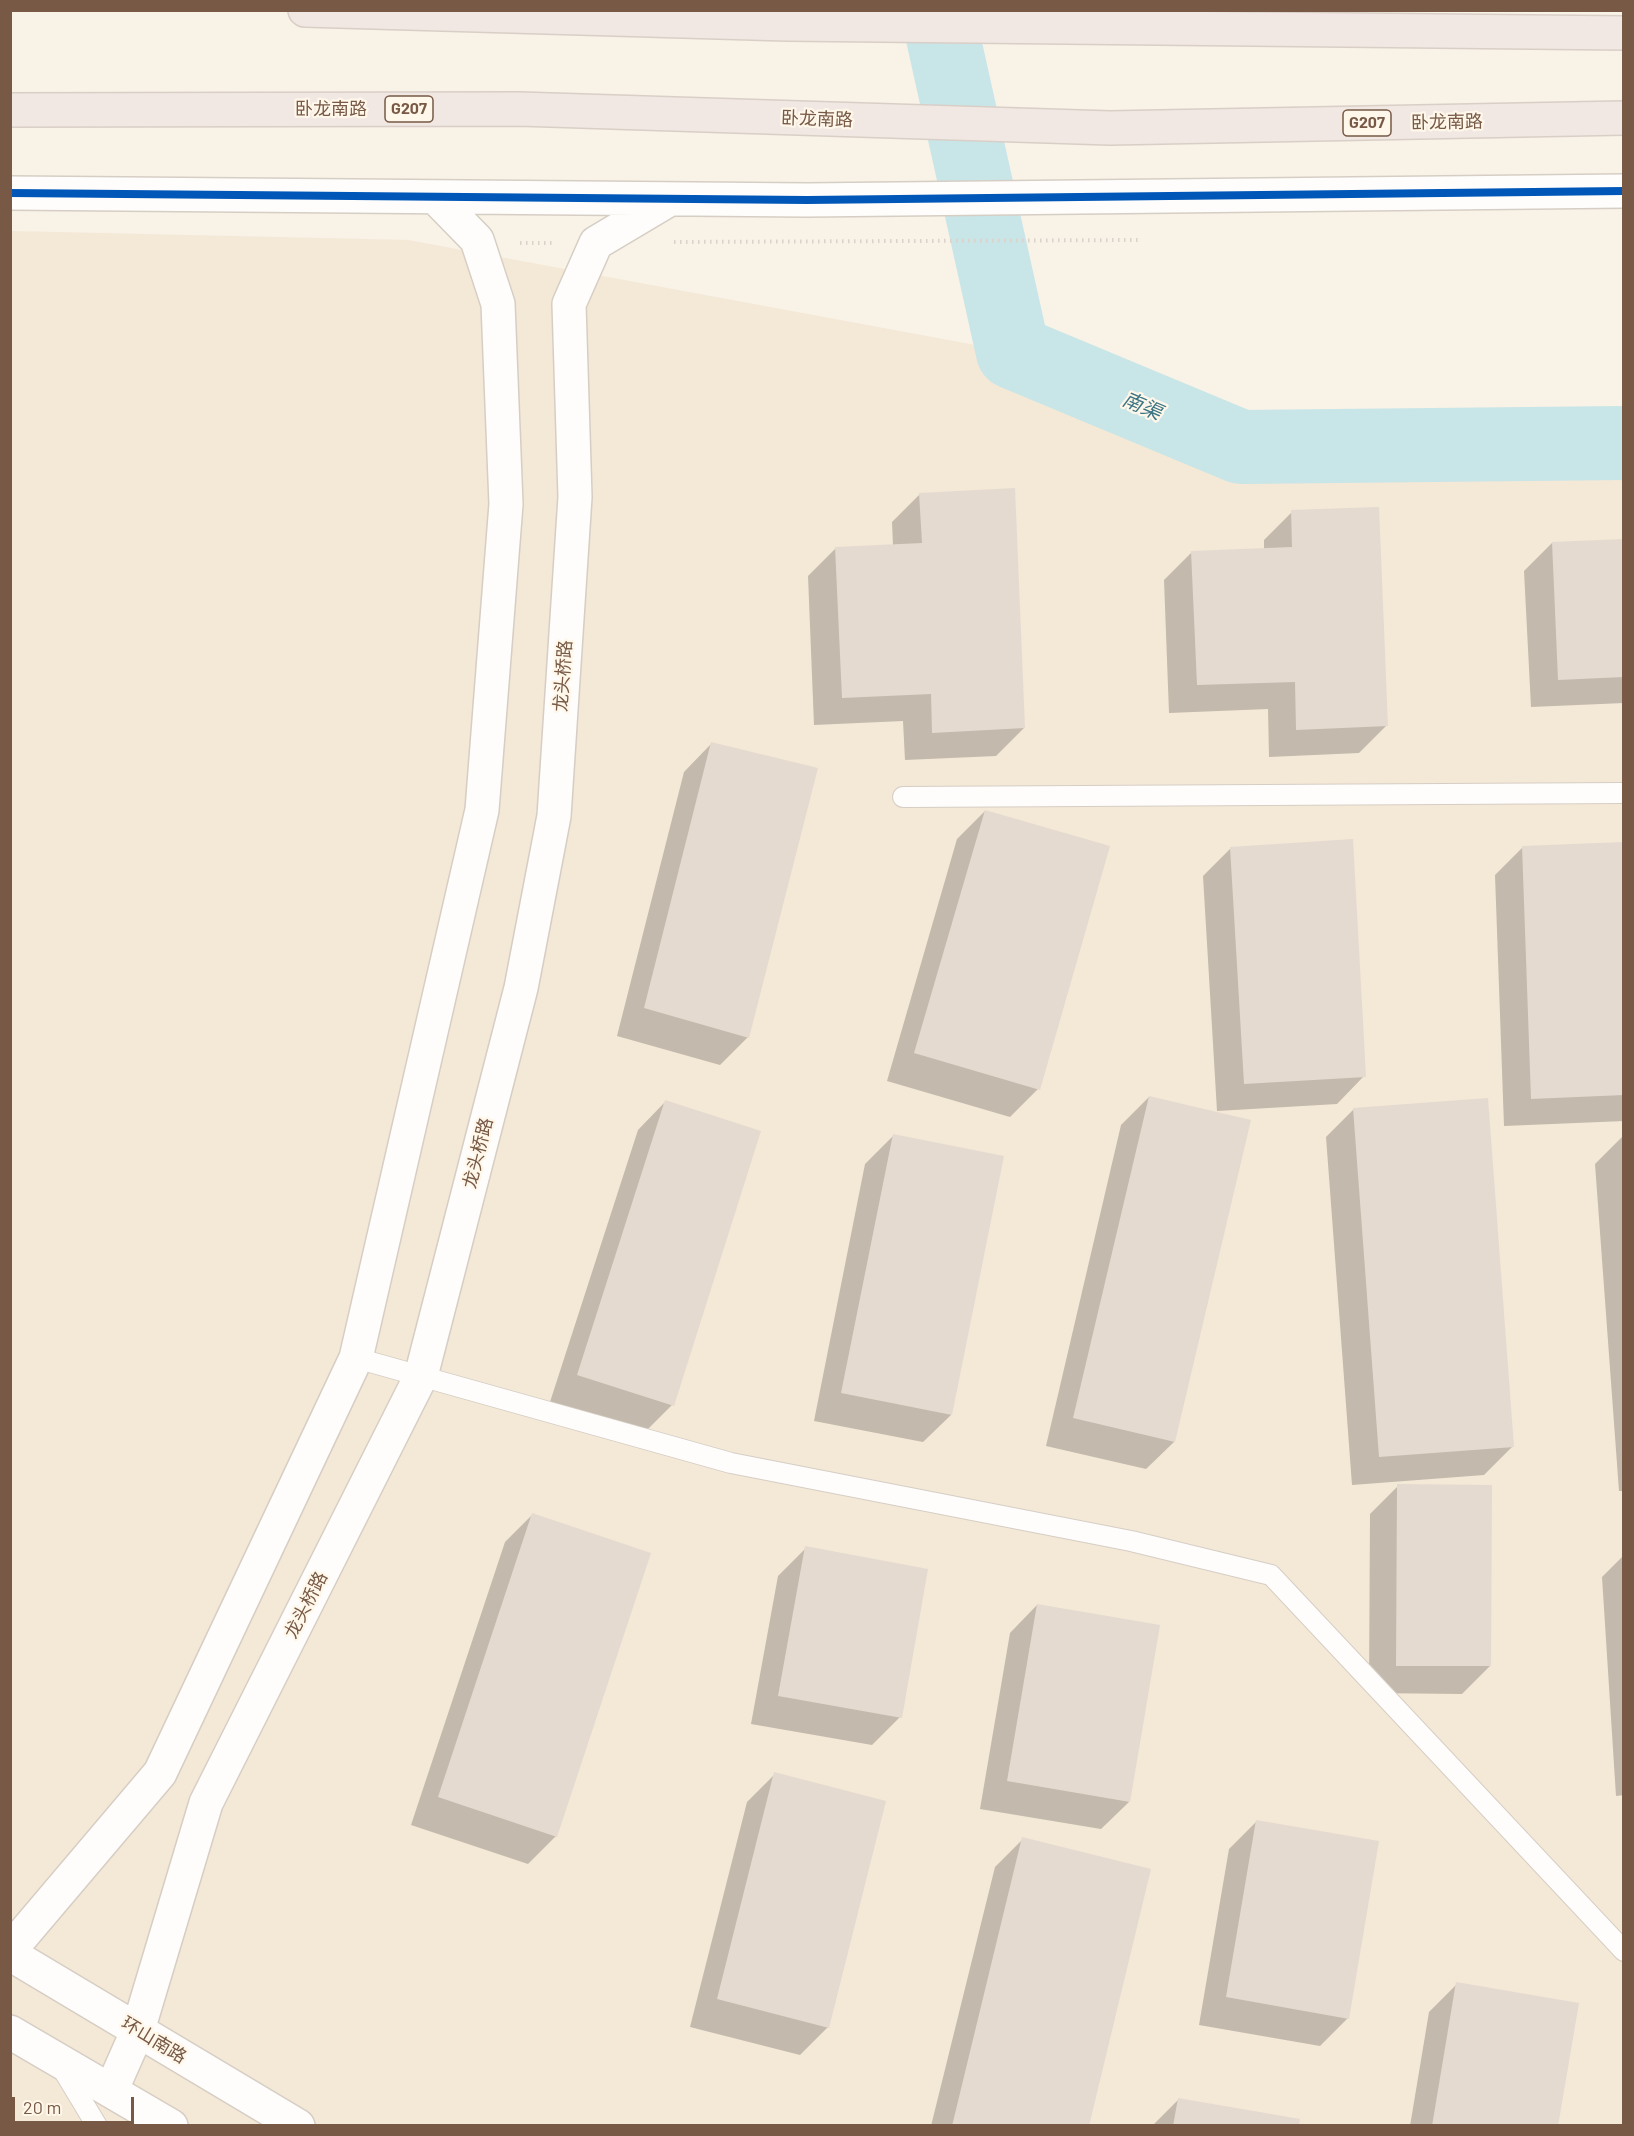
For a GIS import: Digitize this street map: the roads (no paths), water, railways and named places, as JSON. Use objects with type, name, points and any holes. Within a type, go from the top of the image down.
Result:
[{"type":"highway","points":[[305,10],[787,24],[1623,33]]},
{"type":"highway","name":"卧龙南路","points":[[10,110],[519,109],[1110,128],[1623,118]]},
{"type":"main road","points":[[10,193],[827,200],[1623,191]]},
{"type":"main road","points":[[10,1950],[160,1773],[356,1358],[482,810],[506,504],[498,304],[477,240],[435,197]]},
{"type":"main road","name":"龙头桥路","points":[[111,2091],[138,2030],[206,1803],[421,1376],[520,988],[554,816],[576,497],[569,304],[596,243],[670,199]]},
{"type":"main road","name":"环山南路","points":[[10,1954],[298,2126]]},
{"type":"main road","points":[[10,2032],[171,2126]]},
{"type":"lane","points":[[903,797],[1623,793]]},
{"type":"lane","points":[[356,1358],[731,1463],[1131,1541],[1271,1575],[1623,1951]]},
{"type":"lane","points":[[56,2058],[97,2126]]},
{"type":"waterway","name":"南渠","points":[[937,10],[1013,352],[1241,447],[1624,443]]}]
